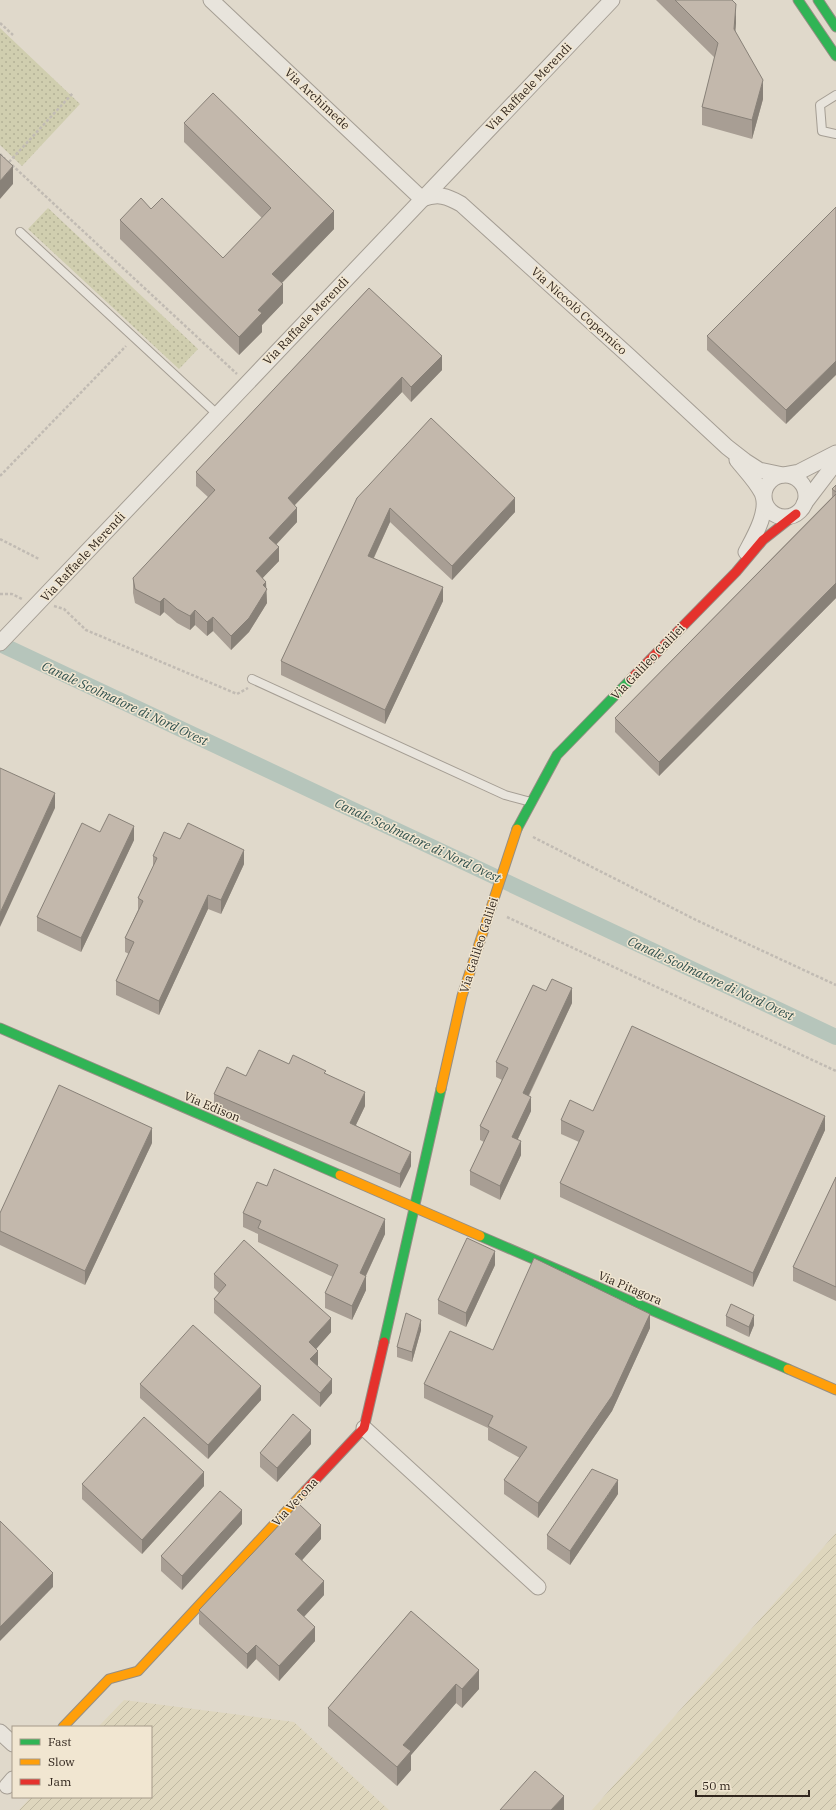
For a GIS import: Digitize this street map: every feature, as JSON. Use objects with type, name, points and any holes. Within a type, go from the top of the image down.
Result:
[{"type":"street","name":"Via Archimede","points":[[211,0],[422,199]]},
{"type":"street","name":"Via Raffaele Merendi","points":[[0,643],[612,0]]},
{"type":"street","points":[[798,0],[836,56]]},
{"type":"street","points":[[818,0],[836,27]]},
{"type":"street","name":"Via Niccolò Copernico","points":[[422,199],[438,195],[452,199],[461,204],[623,350],[726,447],[758,487],[764,499]]},
{"type":"street","name":"Via Niccolò Copernico","points":[[726,447],[759,470],[783,475]]},
{"type":"street","points":[[783,475],[793,477],[801,484],[806,496],[799,510],[786,517],[776,516],[768,510],[764,499],[768,484],[774,478],[783,475],[799,472],[836,453]]},
{"type":"street","name":"Via Galileo Galilei","points":[[415,1208],[462,996],[517,829],[557,755],[736,572],[753,549],[769,533],[799,510],[836,462]]},
{"type":"street","name":"Via Galileo Galilei","points":[[736,572],[761,517],[764,499]]},
{"type":"street","name":"Via Edison","points":[[0,1028],[415,1208]]},
{"type":"street","name":"Via Pitagora","points":[[415,1208],[836,1390]]},
{"type":"street","name":"Via Verona","points":[[63,1726],[109,1679],[138,1671],[364,1428],[415,1208]]},
{"type":"street","points":[[364,1428],[538,1587]]},
{"type":"street","points":[[0,1732],[12,1743]]},
{"type":"lane","points":[[836,95],[820,105],[822,131],[836,134]]},
{"type":"lane","points":[[20,232],[217,414]]},
{"type":"lane","points":[[252,679],[505,795],[532,802]]},
{"type":"path","points":[[0,23],[12,35]]},
{"type":"path","points":[[9,162],[73,93]]},
{"type":"path","points":[[0,154],[247,383]]},
{"type":"path","points":[[0,476],[134,337]]},
{"type":"path","points":[[0,538],[39,559]]},
{"type":"path","points":[[0,594],[12,594],[35,607],[64,609],[86,630],[237,694],[249,688],[252,679]]},
{"type":"path","points":[[517,829],[696,920],[836,985]]},
{"type":"path","points":[[490,910],[836,1071]]},
{"type":"shaded area","points":[[0,28],[80,104],[22,166],[0,145]]},
{"type":"shaded area","points":[[48,208],[198,349],[179,369],[28,229]]},
{"type":"shaded area","points":[[836,1533],[836,1810],[592,1810]]},
{"type":"shaded area","points":[[124,1700],[294,1722],[389,1810],[19,1810],[30,1798],[152,1798],[152,1726],[99,1726]]},
{"type":"building","points":[[675,0],[732,0],[736,4],[734,29],[763,80],[752,120],[702,107],[718,43]]},
{"type":"building","points":[[213,93],[334,211],[272,274],[283,284],[258,310],[262,313],[239,337],[120,220],[141,198],[151,209],[162,198],[223,258],[271,208],[184,123]]},
{"type":"building","points":[[0,154],[13,166],[0,181]]},
{"type":"building","points":[[836,207],[836,361],[786,410],[707,336]]},
{"type":"building","points":[[369,288],[442,356],[411,387],[402,377],[288,498],[297,508],[269,538],[279,547],[256,571],[266,582],[263,585],[267,589],[249,618],[231,636],[213,617],[207,622],[195,610],[190,616],[177,609],[164,598],[160,602],[135,589],[133,578],[215,490],[196,472]]},
{"type":"building","points":[[431,418],[515,498],[452,566],[390,508],[368,556],[443,587],[385,710],[281,661],[357,498]]},
{"type":"building","points":[[836,485],[836,492],[832,489]]},
{"type":"building","points":[[836,494],[836,583],[659,762],[615,718]]},
{"type":"building","points":[[0,768],[55,793],[0,913]]},
{"type":"building","points":[[109,814],[134,826],[81,938],[37,917],[82,823],[100,832]]},
{"type":"building","points":[[188,823],[244,850],[221,900],[208,895],[159,1001],[116,981],[134,942],[125,938],[143,901],[138,898],[157,858],[153,856],[164,832],[180,839]]},
{"type":"building","points":[[552,979],[572,988],[523,1093],[531,1097],[512,1137],[521,1141],[500,1186],[470,1171],[489,1131],[480,1126],[508,1068],[496,1062],[533,985],[546,991]]},
{"type":"building","points":[[632,1026],[825,1116],[753,1273],[560,1183],[584,1131],[561,1120],[570,1100],[593,1111]]},
{"type":"building","points":[[259,1050],[289,1064],[293,1055],[326,1071],[324,1073],[365,1092],[350,1123],[411,1152],[400,1174],[214,1094],[227,1067],[246,1076]]},
{"type":"building","points":[[59,1085],[152,1128],[85,1271],[0,1231],[0,1213]]},
{"type":"building","points":[[274,1169],[385,1219],[360,1273],[366,1276],[352,1306],[325,1293],[338,1265],[258,1228],[261,1221],[243,1213],[257,1182],[267,1186]]},
{"type":"building","points":[[836,1177],[836,1287],[793,1267]]},
{"type":"building","points":[[467,1238],[495,1251],[466,1313],[438,1300]]},
{"type":"building","points":[[244,1240],[331,1318],[309,1342],[318,1351],[310,1359],[332,1379],[320,1393],[214,1299],[226,1285],[214,1274]]},
{"type":"building","points":[[534,1258],[650,1314],[612,1396],[538,1503],[504,1480],[527,1447],[488,1426],[493,1416],[424,1384],[450,1331],[493,1350]]},
{"type":"building","points":[[731,1304],[754,1315],[749,1327],[726,1316]]},
{"type":"building","points":[[406,1313],[421,1320],[412,1352],[397,1347]]},
{"type":"building","points":[[193,1325],[261,1386],[208,1445],[140,1384]]},
{"type":"building","points":[[293,1414],[311,1430],[277,1468],[260,1453]]},
{"type":"building","points":[[144,1417],[204,1472],[142,1540],[82,1484]]},
{"type":"building","points":[[592,1469],[618,1480],[570,1551],[547,1535]]},
{"type":"building","points":[[220,1491],[242,1510],[182,1576],[161,1556]]},
{"type":"building","points":[[299,1504],[321,1525],[295,1554],[324,1581],[297,1610],[315,1627],[279,1666],[256,1645],[247,1654],[199,1610]]},
{"type":"building","points":[[0,1521],[53,1573],[0,1627]]},
{"type":"building","points":[[411,1611],[479,1670],[462,1689],[456,1684],[403,1745],[411,1751],[397,1767],[328,1708]]},
{"type":"building","points":[[535,1771],[564,1796],[551,1810],[500,1810]]},
{"type":"waterway","name":"Canale Scolmatore di Nord Ovest","points":[[0,644],[836,1037]]},
{"type":"traffic: fast","points":[[798,0],[836,56]]},
{"type":"traffic: fast","points":[[818,0],[836,27]]},
{"type":"traffic: fast","points":[[517,829],[557,755],[632,678]]},
{"type":"traffic: fast","points":[[0,1028],[340,1175]]},
{"type":"traffic: fast","points":[[384,1342],[441,1089]]},
{"type":"traffic: fast","points":[[480,1236],[788,1369]]},
{"type":"traffic: slow","points":[[441,1089],[462,996],[517,829]]},
{"type":"traffic: slow","points":[[340,1175],[480,1236]]},
{"type":"traffic: slow","points":[[788,1369],[836,1390]]},
{"type":"traffic: slow","points":[[64,1726],[109,1679],[138,1671],[306,1490]]},
{"type":"traffic: jam","points":[[632,678],[736,572],[763,540],[796,514]]},
{"type":"traffic: jam","points":[[306,1490],[364,1428],[384,1342]]}]
